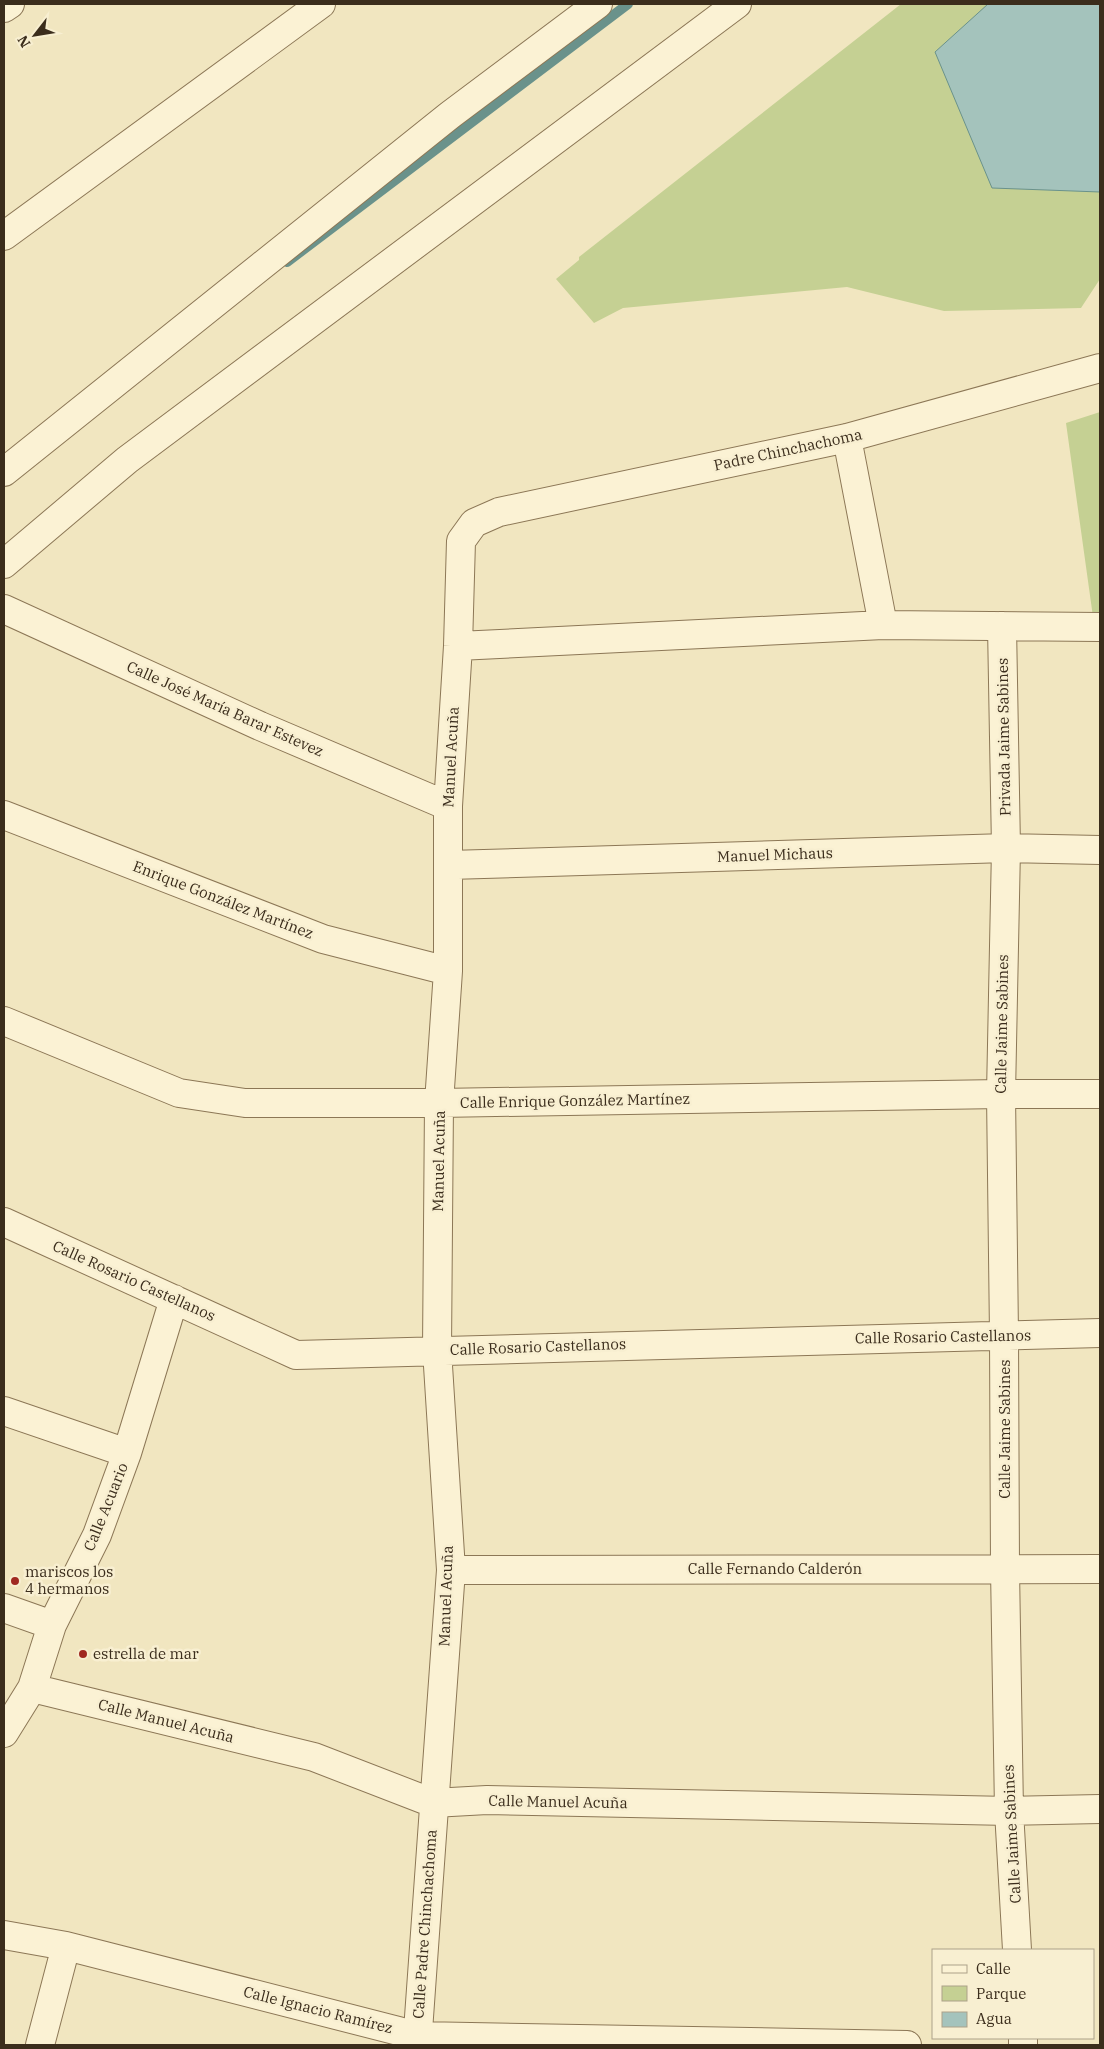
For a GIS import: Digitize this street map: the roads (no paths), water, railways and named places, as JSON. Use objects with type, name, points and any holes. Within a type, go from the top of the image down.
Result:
[{"type":"street","points":[[4,8],[10,4]]},
{"type":"street","points":[[4,236],[321,4]]},
{"type":"street","points":[[4,472],[450,115],[598,4]]},
{"type":"street","points":[[4,564],[127,460],[737,4]]},
{"type":"street","name":"Padre Chinchachoma","points":[[474,523],[499,512],[847,438],[1100,368]]},
{"type":"street","points":[[847,438],[883,625]]},
{"type":"street","name":"Manuel Acuña","points":[[433,1803],[451,1570],[437,1350],[440,1103],[448,971],[448,806],[458,646],[461,541],[474,523]]},
{"type":"street","name":"Calle José María Barar Estevez","points":[[4,610],[260,726],[448,806]]},
{"type":"street","points":[[458,646],[883,625],[1100,627]]},
{"type":"street","name":"Privada Jaime Sabines","points":[[1002,626],[1006,848]]},
{"type":"street","name":"Enrique González Martínez","points":[[4,815],[322,939],[448,971]]},
{"type":"street","name":"Manuel Michaus","points":[[449,865],[1006,848],[1100,850]]},
{"type":"street","name":"Calle Jaime Sabines","points":[[1006,848],[1000,1094],[1005,1569],[1009,1811],[1018,1949]]},
{"type":"street","name":"Calle Enrique González Martínez","points":[[4,1021],[179,1093],[245,1103],[440,1103],[1100,1094]]},
{"type":"street","name":"Calle Rosario Castellanos","points":[[4,1222],[296,1355],[1100,1333]]},
{"type":"street","name":"Calle Acuario","points":[[4,1733],[32,1688],[52,1625],[97,1535],[128,1453],[174,1299]]},
{"type":"street","points":[[4,1411],[128,1453]]},
{"type":"street","name":"Calle Fernando Calderón","points":[[451,1570],[1100,1569]]},
{"type":"street","points":[[4,1608],[52,1625]]},
{"type":"street","name":"Calle Manuel Acuña","points":[[32,1688],[314,1756],[433,1803],[497,1801],[1009,1811],[1100,1809]]},
{"type":"street","name":"Calle Padre Chinchachoma","points":[[417,2041],[433,1803]]},
{"type":"street","name":"Calle Ignacio Ramírez","points":[[4,1935],[66,1946],[417,2041],[907,2045]]},
{"type":"street","points":[[40,2045],[66,1946]]},
{"type":"water","points":[[988,4],[1100,4],[1100,192],[992,188],[935,52]]},
{"type":"waterway","points":[[287,262],[628,4]]},
{"type":"place","name":"mariscos los 4 hermanos","points":[[15,1581]]},
{"type":"place","name":"estrella de mar","points":[[83,1654]]}]
